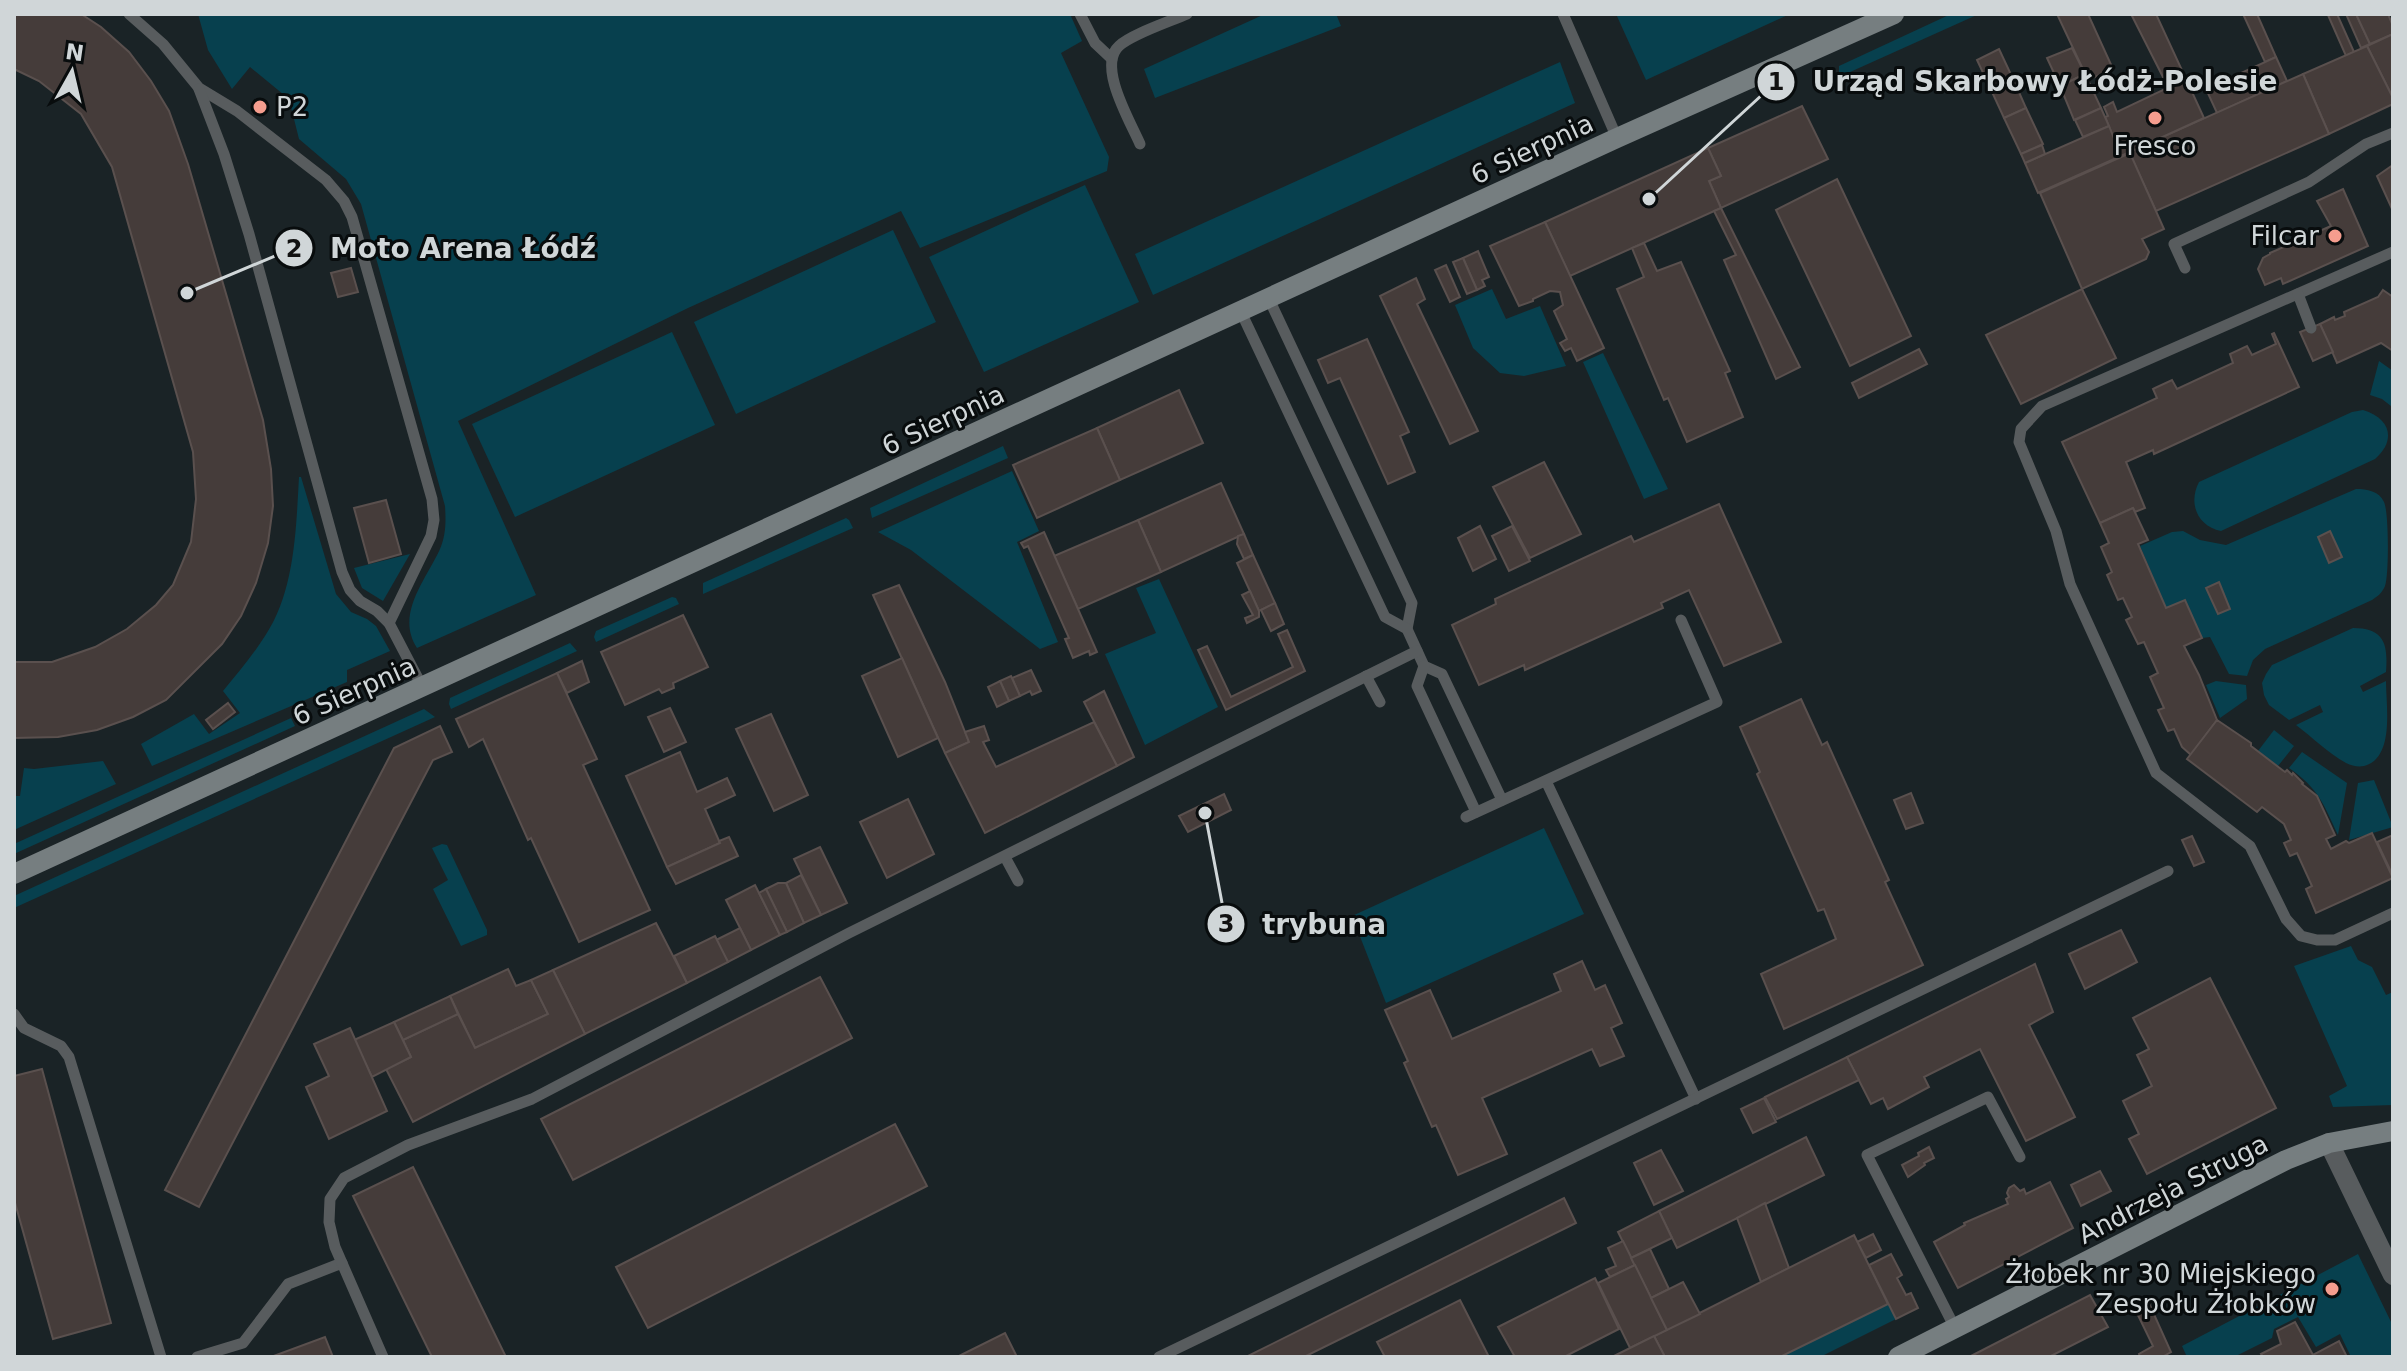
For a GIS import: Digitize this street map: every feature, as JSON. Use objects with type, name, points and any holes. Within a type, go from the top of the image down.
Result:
[{"type":"street","name":"6 Sierpnia","points":[[14,874],[1617,138],[1894,14]]},
{"type":"street","name":"Andrzeja Struga","points":[[1898,1357],[2286,1160],[2329,1143],[2393,1131]]},
{"type":"street","points":[[2329,1143],[2393,1275]]},
{"type":"lane","points":[[129,14],[163,44],[199,88],[229,167],[342,572],[350,590],[360,601],[389,623],[423,688]]},
{"type":"lane","points":[[1080,14],[1095,43],[1112,59]]},
{"type":"lane","points":[[1140,144],[1112,78],[1115,49],[1125,41],[1187,14]]},
{"type":"lane","points":[[1563,14],[1617,138]]},
{"type":"lane","points":[[199,88],[237,111],[326,180],[344,201],[352,217],[432,499],[434,520],[431,536],[389,623]]},
{"type":"lane","points":[[2185,268],[2174,244],[2309,182],[2366,144],[2393,133]]},
{"type":"lane","points":[[2393,252],[2042,406],[2021,429],[2019,442],[2056,531],[2070,584],[2156,773],[2250,846],[2286,919],[2301,936],[2335,940],[2393,913]]},
{"type":"lane","points":[[2298,294],[2311,328]]},
{"type":"lane","points":[[1269,299],[1412,603],[1407,629],[1417,651],[1424,666],[1442,674],[1502,800]]},
{"type":"lane","points":[[1241,312],[1385,617],[1407,629]]},
{"type":"lane","points":[[1424,666],[1417,686],[1471,815],[1717,702],[1681,620]]},
{"type":"lane","points":[[383,1357],[335,1247],[329,1222],[330,1199],[344,1178],[408,1145],[532,1099],[863,926],[1417,651]]},
{"type":"lane","points":[[1366,676],[1380,702]]},
{"type":"lane","points":[[1546,781],[1696,1099]]},
{"type":"lane","points":[[1005,857],[1018,881]]},
{"type":"lane","points":[[1159,1357],[2168,871]]},
{"type":"lane","points":[[14,1014],[24,1028],[61,1046],[69,1057],[161,1357]]},
{"type":"lane","points":[[1955,1328],[1867,1155],[1988,1097],[2020,1157]]},
{"type":"lane","points":[[197,1357],[243,1343],[288,1284],[342,1263]]},
{"type":"shaded area","points":[[198,14],[1070,14],[1082,41],[1061,53],[1109,157],[1107,171],[920,248],[901,211],[688,308],[458,421],[536,595],[417,648],[409,623],[411,610],[442,544],[445,506],[361,204],[346,179],[299,139],[289,99],[250,67],[232,89],[208,50]]},
{"type":"shaded area","points":[[1265,14],[1336,14],[1341,26],[1155,98],[1144,69]]},
{"type":"shaded area","points":[[1616,14],[1790,14],[1646,80]]},
{"type":"shaded area","points":[[1951,14],[1979,14],[1839,77],[1839,66]]},
{"type":"shaded area","points":[[1560,62],[1575,103],[1153,295],[1135,254]]},
{"type":"shaded area","points":[[1085,185],[1139,302],[984,372],[929,257]]},
{"type":"shaded area","points":[[893,230],[936,322],[736,414],[694,322]]},
{"type":"shaded area","points":[[1492,289],[1506,319],[1540,306],[1566,366],[1524,376],[1500,373],[1473,348],[1455,305]]},
{"type":"shaded area","points":[[672,332],[715,425],[515,517],[472,424]]},
{"type":"shaded area","points":[[1603,353],[1668,489],[1644,499],[1583,362]]},
{"type":"shaded area","points":[[2379,361],[2393,371],[2391,406],[2370,395]]},
{"type":"shaded area","points":[[2363,410],[2379,418],[2387,430],[2386,444],[2375,459],[2221,531],[2201,519],[2194,498],[2199,482],[2352,412]]},
{"type":"shaded area","points":[[1003,446],[1008,458],[872,518],[870,508]]},
{"type":"shaded area","points":[[1012,471],[1039,531],[1017,542],[1058,642],[1040,649],[911,550],[878,532]]},
{"type":"shaded area","points":[[299,477],[336,594],[351,612],[376,626],[390,651],[347,670],[347,682],[152,766],[141,744],[194,714],[209,734],[240,713],[223,691],[265,636],[283,599],[292,559]]},
{"type":"shaded area","points":[[2356,489],[2376,493],[2386,508],[2388,558],[2383,591],[2372,600],[2265,649],[2253,660],[2247,676],[2229,674],[2210,637],[2202,638],[2185,600],[2166,608],[2140,546],[2172,532],[2183,531],[2200,540],[2226,545]]},
{"type":"shaded area","points":[[846,518],[853,528],[703,594],[703,583]]},
{"type":"shaded area","points":[[410,554],[383,601],[362,588],[354,568]]},
{"type":"shaded area","points":[[1159,579],[1218,707],[1145,745],[1105,654],[1156,633],[1136,588]]},
{"type":"shaded area","points":[[672,597],[679,604],[596,642],[596,631]]},
{"type":"shaded area","points":[[2353,628],[2378,635],[2386,654],[2386,672],[2360,686],[2363,692],[2386,681],[2385,742],[2374,761],[2364,766],[2350,765],[2339,759],[2296,725],[2323,712],[2320,705],[2289,720],[2269,705],[2262,683],[2272,665]]},
{"type":"shaded area","points":[[570,643],[577,651],[451,709],[450,698]]},
{"type":"shaded area","points":[[2216,681],[2246,685],[2247,699],[2220,718],[2206,685]]},
{"type":"shaded area","points":[[424,709],[435,717],[14,908],[14,896]]},
{"type":"shaded area","points":[[291,718],[295,726],[14,854],[14,844]]},
{"type":"shaded area","points":[[2274,730],[2294,746],[2278,766],[2258,751]]},
{"type":"shaded area","points":[[2302,752],[2347,783],[2338,835],[2314,790],[2289,768]]},
{"type":"shaded area","points":[[103,761],[116,784],[14,830],[14,796],[20,796],[24,768]]},
{"type":"shaded area","points":[[2374,780],[2393,827],[2349,840],[2358,783]]},
{"type":"shaded area","points":[[1544,828],[1584,914],[1386,1003],[1352,916]]},
{"type":"shaded area","points":[[447,845],[487,930],[487,935],[461,946],[433,889],[448,880],[432,848]]},
{"type":"shaded area","points":[[2351,946],[2358,960],[2372,967],[2386,995],[2393,992],[2393,1105],[2333,1107],[2329,1096],[2347,1086],[2294,966]]},
{"type":"shaded area","name":"Żłobek nr 30 Miejskiego Zespołu Żłobków","points":[[2358,1254],[2393,1326],[2393,1357],[2351,1357],[2340,1334],[2316,1347],[2298,1317],[2274,1329],[2272,1338],[2234,1357],[2187,1357],[2182,1346]]},
{"type":"shaded area","points":[[1888,1304],[1896,1319],[1820,1357],[1780,1357]]},
{"type":"building","points":[[14,14],[81,14],[129,52],[169,111],[188,164],[263,420],[271,469],[273,506],[268,543],[256,583],[241,616],[222,644],[166,700],[133,717],[97,730],[58,737],[14,738],[14,662],[52,662],[95,647],[127,629],[156,605],[173,585],[191,542],[196,499],[193,452],[112,167],[81,114],[39,81],[14,69]]},
{"type":"building","points":[[2057,14],[2088,14],[2113,69],[2088,80]]},
{"type":"building","points":[[2131,14],[2156,14],[2186,79],[2173,85],[2170,78],[2165,81]]},
{"type":"building","points":[[2243,14],[2257,14],[2276,57],[2265,62]]},
{"type":"building","points":[[2337,14],[2354,52],[2346,56],[2328,15]]},
{"type":"building","points":[[2346,14],[2356,14],[2370,44],[2361,48]]},
{"type":"building","points":[[2356,14],[2388,14],[2393,34],[2370,44]]},
{"type":"building","points":[[2393,34],[2393,98],[2367,46]]},
{"type":"building","points":[[2367,46],[2393,98],[2393,104],[2329,134],[2303,74]]},
{"type":"building","points":[[2072,48],[2085,74],[2060,86],[2047,58]]},
{"type":"building","points":[[1999,49],[2014,81],[1992,92],[1977,60]]},
{"type":"building","points":[[2276,57],[2287,81],[2217,113],[2206,89]]},
{"type":"building","points":[[2085,74],[2101,108],[2074,120],[2060,86]]},
{"type":"building","points":[[2303,74],[2329,134],[2156,211],[2129,152]]},
{"type":"building","name":"Fresco","points":[[2186,79],[2204,118],[2121,156],[2104,107],[2113,102],[2117,112]]},
{"type":"building","points":[[2014,81],[2026,108],[2004,118],[1992,92]]},
{"type":"building","points":[[1802,106],[1828,159],[1721,208],[1709,181],[1721,176],[1708,148]]},
{"type":"building","points":[[2026,108],[2043,144],[2021,154],[2004,118]]},
{"type":"building","points":[[2101,108],[2109,126],[2083,137],[2075,120]]},
{"type":"building","points":[[2109,126],[2121,156],[2038,193],[2025,163]]},
{"type":"building","points":[[2042,145],[2045,154],[2025,163],[2021,154]]},
{"type":"building","points":[[1708,148],[1721,176],[1709,181],[1721,208],[1570,276],[1545,222]]},
{"type":"building","points":[[2130,153],[2164,229],[2142,239],[2149,252],[2146,259],[2082,289],[2040,193]]},
{"type":"building","points":[[2393,165],[2393,211],[2377,176]]},
{"type":"building","points":[[1837,179],[1911,336],[1850,366],[1776,210]]},
{"type":"building","name":"Filcar","points":[[2343,189],[2368,246],[2283,284],[2281,278],[2265,285],[2258,269],[2263,258],[2331,226],[2317,201]]},
{"type":"building","points":[[1721,208],[1800,367],[1776,379],[1724,260],[1736,255],[1714,211]]},
{"type":"building","points":[[1545,222],[1604,348],[1577,361],[1571,348],[1565,351],[1560,343],[1567,339],[1554,311],[1563,305],[1560,292],[1550,291],[1519,306],[1490,246]]},
{"type":"building","points":[[1644,243],[1657,271],[1681,262],[1730,371],[1725,373],[1743,417],[1687,442],[1668,398],[1664,400],[1617,289],[1644,277],[1632,248]]},
{"type":"building","points":[[1478,251],[1489,277],[1482,280],[1485,286],[1477,290],[1463,258]]},
{"type":"building","points":[[1463,258],[1477,290],[1467,294],[1453,262]]},
{"type":"building","points":[[1446,265],[1460,297],[1450,302],[1435,270]]},
{"type":"building","points":[[351,268],[358,292],[338,297],[331,273]]},
{"type":"building","points":[[1416,278],[1425,299],[1417,304],[1478,431],[1450,444],[1380,296]]},
{"type":"building","points":[[2082,289],[2116,358],[2021,404],[1986,335]]},
{"type":"building","points":[[2383,290],[2393,297],[2393,351],[2381,343],[2337,363],[2320,324],[2334,317],[2335,320],[2345,316],[2344,312],[2378,297]]},
{"type":"building","points":[[2320,324],[2333,352],[2313,361],[2300,332]]},
{"type":"building","points":[[2274,333],[2299,387],[2154,454],[2153,450],[2126,462],[2145,508],[2135,512],[2133,508],[2100,523],[2062,442],[2157,398],[2153,389],[2172,380],[2177,389],[2233,363],[2230,354],[2247,346],[2252,355],[2276,344]]},
{"type":"building","points":[[1367,339],[1409,432],[1400,436],[1415,472],[1388,484],[1340,378],[1328,383],[1318,360]]},
{"type":"building","points":[[1919,349],[1927,364],[1859,398],[1852,383]]},
{"type":"building","points":[[1179,390],[1203,443],[1120,480],[1097,428]]},
{"type":"building","points":[[1097,428],[1120,480],[1037,518],[1013,465]]},
{"type":"building","points":[[1544,462],[1581,534],[1530,558],[1493,487]]},
{"type":"building","points":[[1221,483],[1244,534],[1161,572],[1138,520]]},
{"type":"building","points":[[386,500],[401,554],[369,563],[354,508]]},
{"type":"building","points":[[1719,504],[1781,642],[1724,666],[1689,590],[1661,603],[1663,608],[1525,670],[1524,665],[1479,685],[1452,625],[1496,604],[1495,599],[1631,536],[1634,542]]},
{"type":"building","points":[[2133,508],[2148,540],[2138,544],[2166,608],[2185,600],[2202,638],[2184,646],[2217,720],[2191,755],[2182,747],[2174,729],[2168,731],[2158,710],[2164,708],[2150,677],[2158,673],[2144,642],[2138,644],[2126,620],[2132,617],[2123,598],[2118,600],[2107,575],[2112,572],[2101,547],[2109,543],[2100,523]]},
{"type":"building","points":[[1138,520],[1161,572],[1078,609],[1054,556]]},
{"type":"building","points":[[1480,526],[1496,559],[1473,571],[1458,538]]},
{"type":"building","points":[[1512,526],[1530,561],[1509,571],[1492,536]]},
{"type":"building","points":[[2330,531],[2342,557],[2329,563],[2318,537]]},
{"type":"building","points":[[1044,532],[1097,652],[1090,655],[1089,651],[1073,658],[1065,639],[1069,638],[1028,546],[1024,548],[1021,543]]},
{"type":"building","points":[[1244,534],[1253,555],[1244,559],[1237,544],[1238,536]]},
{"type":"building","points":[[1253,555],[1275,603],[1259,611],[1237,563]]},
{"type":"building","points":[[2219,582],[2230,609],[2218,614],[2206,588]]},
{"type":"building","points":[[899,585],[945,682],[969,742],[945,753],[873,595]]},
{"type":"building","points":[[1250,591],[1259,617],[1247,623],[1245,618],[1253,615],[1242,595]]},
{"type":"building","points":[[1275,603],[1284,624],[1271,631],[1261,610]]},
{"type":"building","points":[[683,615],[708,667],[673,683],[674,688],[662,693],[659,689],[625,705],[601,652]]},
{"type":"building","points":[[1287,630],[1305,671],[1226,710],[1198,650],[1207,646],[1231,697],[1293,667],[1278,634]]},
{"type":"building","points":[[902,658],[938,738],[898,757],[862,676]]},
{"type":"building","points":[[582,661],[589,682],[567,693],[557,673]]},
{"type":"building","points":[[1031,670],[1041,691],[1032,695],[1030,691],[1020,696],[1012,678]]},
{"type":"building","points":[[557,673],[597,759],[583,765],[650,910],[579,942],[531,838],[528,840],[483,739],[469,747],[456,719]]},
{"type":"building","points":[[1011,676],[1020,696],[1009,701],[1000,681]]},
{"type":"building","points":[[1000,681],[1009,701],[997,707],[988,687]]},
{"type":"building","points":[[1104,691],[1134,757],[1117,766],[1084,702]]},
{"type":"building","points":[[1801,699],[1822,745],[1827,742],[1923,965],[1784,1029],[1761,974],[1836,939],[1824,909],[1818,911],[1757,774],[1760,772],[1740,727]]},
{"type":"building","points":[[228,703],[235,712],[213,729],[206,720]]},
{"type":"building","points":[[670,708],[686,742],[664,752],[648,717]]},
{"type":"building","points":[[771,714],[808,795],[774,811],[736,729]]},
{"type":"building","points":[[2217,720],[2285,772],[2293,773],[2317,796],[2335,835],[2326,839],[2331,849],[2372,833],[2393,878],[2316,913],[2306,889],[2312,886],[2297,853],[2290,856],[2284,843],[2291,840],[2284,824],[2262,807],[2257,812],[2187,759]]},
{"type":"building","points":[[1094,722],[1117,766],[985,833],[945,753],[969,742],[965,732],[984,726],[989,740],[983,742],[996,767]]},
{"type":"building","points":[[440,726],[452,752],[433,760],[199,1207],[165,1190],[394,748]]},
{"type":"building","points":[[680,752],[697,792],[727,778],[735,795],[705,809],[720,843],[667,867],[626,776]]},
{"type":"building","points":[[1911,793],[1923,823],[1906,829],[1894,800]]},
{"type":"building","points":[[1224,794],[1231,810],[1188,832],[1179,816]]},
{"type":"building","points":[[908,799],[934,854],[887,878],[860,822]]},
{"type":"building","points":[[2393,835],[2393,876],[2377,842]]},
{"type":"building","points":[[2192,836],[2204,862],[2194,866],[2182,840]]},
{"type":"building","points":[[729,837],[738,856],[676,884],[667,867]]},
{"type":"building","points":[[820,847],[847,903],[821,915],[794,859]]},
{"type":"building","points":[[801,875],[821,915],[804,923],[786,883]]},
{"type":"building","points":[[786,883],[804,923],[787,932],[766,889]]},
{"type":"building","points":[[755,885],[780,935],[751,950],[726,900]]},
{"type":"building","points":[[766,889],[787,932],[780,935],[759,893]]},
{"type":"building","points":[[656,923],[687,983],[585,1034],[553,970]]},
{"type":"building","points":[[740,928],[751,950],[728,962],[716,940]]},
{"type":"building","points":[[2121,930],[2137,962],[2085,989],[2069,954]]},
{"type":"building","points":[[715,936],[728,962],[687,983],[674,956]]},
{"type":"building","points":[[1582,961],[1595,990],[1605,985],[1622,1023],[1611,1028],[1624,1056],[1600,1066],[1592,1049],[1482,1098],[1507,1154],[1458,1175],[1436,1125],[1432,1127],[1385,1010],[1430,990],[1452,1039],[1561,991],[1554,974]]},
{"type":"building","points":[[2035,964],[2053,1012],[2029,1025],[2075,1117],[2026,1141],[1980,1049],[1924,1077],[1929,1087],[1888,1109],[1883,1098],[1871,1104],[1847,1057]]},
{"type":"building","points":[[508,969],[516,986],[531,980],[548,1014],[475,1048],[450,996]]},
{"type":"building","points":[[553,970],[585,1034],[413,1122],[386,1069],[411,1057],[403,1040],[458,1014],[475,1048],[548,1014],[531,980]]},
{"type":"building","points":[[820,977],[852,1038],[573,1180],[541,1119]]},
{"type":"building","points":[[2210,978],[2276,1108],[2147,1174],[2129,1139],[2139,1134],[2123,1101],[2152,1086],[2137,1055],[2149,1049],[2133,1018]]},
{"type":"building","points":[[450,996],[458,1014],[403,1040],[394,1022]]},
{"type":"building","points":[[394,1022],[411,1057],[372,1077],[354,1040]]},
{"type":"building","points":[[350,1028],[387,1111],[329,1139],[306,1087],[329,1076],[314,1044]]},
{"type":"building","points":[[1847,1057],[1859,1080],[1777,1119],[1765,1097]]},
{"type":"building","points":[[42,1069],[111,1323],[53,1339],[14,1199],[14,1076]]},
{"type":"building","points":[[1764,1098],[1776,1122],[1753,1133],[1741,1109]]},
{"type":"building","points":[[895,1124],[927,1186],[648,1328],[616,1267]]},
{"type":"building","points":[[1806,1137],[1824,1175],[1677,1248],[1659,1211]]},
{"type":"building","points":[[1929,1147],[1934,1158],[1908,1177],[1902,1165]]},
{"type":"building","points":[[1661,1150],[1683,1191],[1654,1205],[1634,1163]]},
{"type":"building","points":[[413,1167],[506,1357],[432,1357],[353,1196]]},
{"type":"building","points":[[2100,1171],[2111,1191],[2081,1206],[2071,1185]]},
{"type":"building","points":[[2050,1182],[2073,1228],[1958,1288],[1934,1242],[1964,1223],[2008,1204],[2007,1193],[2014,1185],[2020,1191],[2024,1189],[2026,1194]]},
{"type":"building","points":[[1564,1198],[1576,1223],[1304,1357],[1246,1357]]},
{"type":"building","points":[[1765,1203],[1789,1268],[1761,1282],[1737,1218]]},
{"type":"building","points":[[1659,1211],[1672,1238],[1631,1258],[1618,1232]]},
{"type":"building","points":[[1873,1234],[1881,1250],[1866,1258],[1857,1242]]},
{"type":"building","points":[[1854,1235],[1888,1304],[1780,1357],[1665,1357],[1654,1336]]},
{"type":"building","points":[[1623,1241],[1635,1265],[1610,1277],[1606,1270],[1616,1266],[1608,1248]]},
{"type":"building","points":[[1650,1249],[1669,1289],[1651,1298],[1631,1258]]},
{"type":"building","points":[[1891,1254],[1902,1275],[1897,1278],[1906,1295],[1911,1293],[1918,1308],[1896,1319],[1869,1265]]},
{"type":"building","points":[[1635,1265],[1667,1330],[1630,1348],[1598,1283]]},
{"type":"building","points":[[1595,1278],[1619,1329],[1564,1357],[1515,1357],[1498,1327]]},
{"type":"building","points":[[1683,1282],[1700,1314],[1667,1330],[1651,1298]]},
{"type":"building","points":[[2090,1295],[2108,1327],[2049,1357],[1969,1357]]},
{"type":"building","points":[[1460,1300],[1489,1357],[1385,1357],[1377,1342]]},
{"type":"building","points":[[2148,1301],[2171,1352],[2162,1357],[2140,1357],[2139,1354],[2153,1346],[2134,1307]]},
{"type":"building","points":[[2295,1322],[2313,1355],[2339,1341],[2347,1357],[2263,1357],[2261,1354],[2281,1344],[2277,1331]]},
{"type":"building","points":[[1005,1333],[1017,1357],[957,1357]]},
{"type":"building","points":[[1654,1336],[1665,1357],[1612,1357]]},
{"type":"building","points":[[325,1337],[333,1357],[271,1357]]},
{"type":"place","name":"P2","points":[[260,107]]},
{"type":"place","name":"Fresco","points":[[2155,118]]},
{"type":"place","name":"Urząd Skarbowy Łódż-Polesie","points":[[1649,199]]},
{"type":"place","name":"Filcar","points":[[2335,236]]},
{"type":"place","name":"Moto Arena Łódź","points":[[187,293]]},
{"type":"place","name":"trybuna","points":[[1205,813]]},
{"type":"place","name":"Żłobek nr 30 Miejskiego Zespołu Żłobków","points":[[2332,1289]]}]
